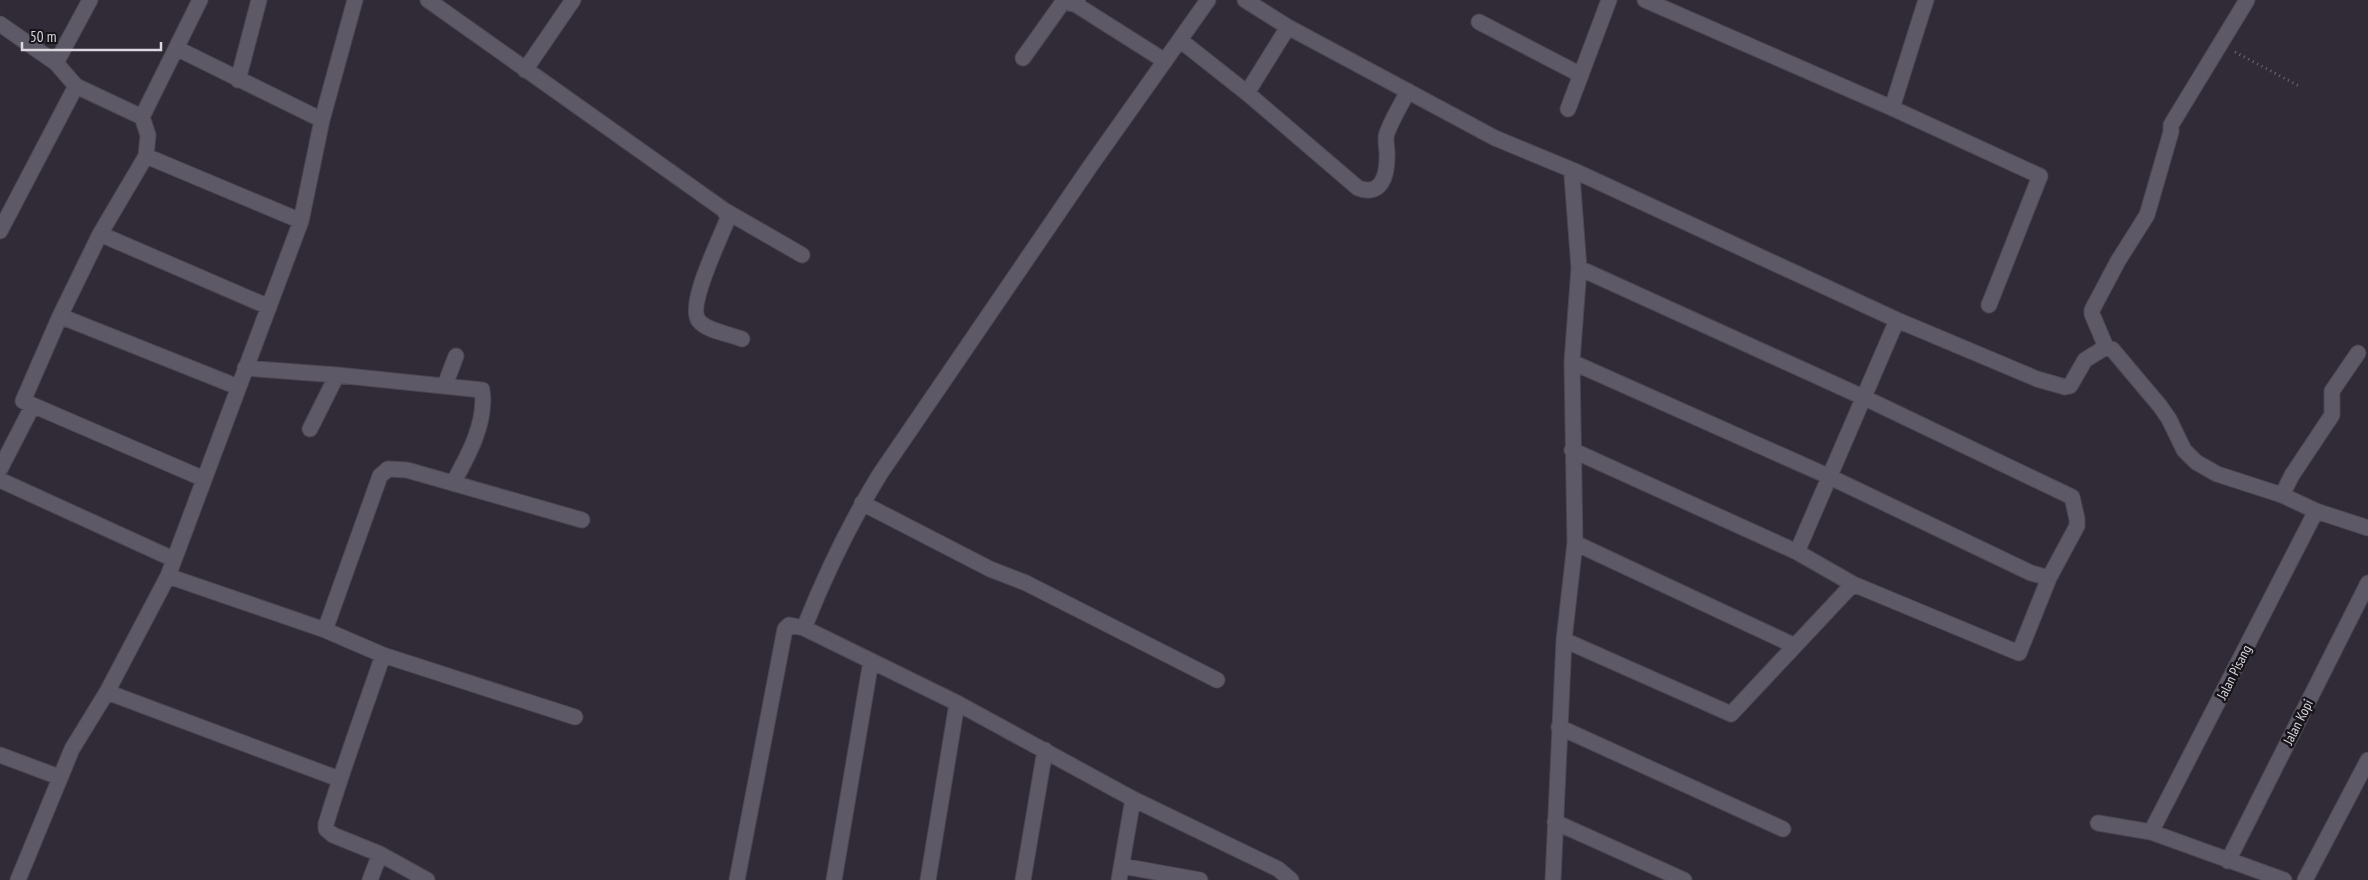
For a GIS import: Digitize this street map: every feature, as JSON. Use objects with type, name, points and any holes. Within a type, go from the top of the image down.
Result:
[{"type":"street","points":[[56,63],[90,0]]},
{"type":"street","points":[[200,0],[142,117],[148,135],[146,156],[100,234],[22,398],[24,403],[204,479]]},
{"type":"street","points":[[238,80],[259,0]]},
{"type":"street","points":[[18,880],[72,749],[108,692],[168,576],[301,221],[322,120],[355,0]]},
{"type":"street","points":[[428,0],[724,210],[802,255]]},
{"type":"street","points":[[525,70],[573,0]]},
{"type":"street","points":[[804,628],[821,586],[862,504],[1089,168],[1208,0]]},
{"type":"street","points":[[1245,0],[1288,27],[1495,138],[1577,172],[1897,320],[2037,379],[2065,388],[2070,386],[2085,360],[2106,348],[2115,351],[2160,406],[2169,419],[2184,450],[2196,462],[2217,474],[2282,495],[2316,511],[2368,528]]},
{"type":"street","points":[[1568,109],[1609,0]]},
{"type":"street","points":[[1645,0],[1892,108],[2040,176],[1990,305]]},
{"type":"street","points":[[1892,108],[1926,0]]},
{"type":"street","points":[[2106,348],[2092,310],[2118,261],[2147,215],[2171,132],[2171,125],[2247,0]]},
{"type":"street","points":[[1023,58],[1063,2],[1076,2],[1165,61]]},
{"type":"street","points":[[1479,22],[1581,75]]},
{"type":"street","points":[[0,24],[56,63],[76,86],[142,117]]},
{"type":"street","points":[[1247,93],[1288,27]]},
{"type":"street","points":[[1180,40],[1247,93],[1358,188],[1364,190],[1375,190],[1382,184],[1387,157],[1387,134],[1408,91]]},
{"type":"street","points":[[176,48],[322,120]]},
{"type":"street","points":[[0,232],[76,86]]},
{"type":"street","points":[[146,156],[301,221]]},
{"type":"street","points":[[1553,880],[1564,640],[1575,543],[1572,362],[1579,268],[1572,176],[1577,172]]},
{"type":"street","points":[[724,210],[728,218],[699,291],[695,312],[703,325],[742,338]]},
{"type":"street","points":[[100,234],[269,308]]},
{"type":"street","points":[[1572,450],[1797,552],[1853,584],[2019,653],[2049,578],[2076,526],[2077,519],[2072,497],[1865,398],[1579,268]]},
{"type":"street","points":[[60,316],[238,388]]},
{"type":"street","points":[[1797,552],[1897,320]]},
{"type":"street","points":[[2282,495],[2292,475],[2332,415],[2332,390],[2358,353]]},
{"type":"street","points":[[445,385],[456,356]]},
{"type":"street","points":[[1572,362],[1830,477],[2031,573],[2049,578]]},
{"type":"street","points":[[245,368],[445,385],[482,390],[484,402],[481,421],[452,484]]},
{"type":"street","points":[[310,429],[337,375]]},
{"type":"street","points":[[0,469],[32,406]]},
{"type":"street","points":[[325,630],[380,476],[388,469],[407,470],[582,520]]},
{"type":"street","points":[[0,480],[173,559]]},
{"type":"street","points":[[862,504],[990,569],[1026,583],[1217,680]]},
{"type":"street","name":"Jalan Pisang","points":[[2151,832],[2316,511]]},
{"type":"street","points":[[1575,543],[1793,645]]},
{"type":"street","points":[[168,576],[325,630],[383,654],[576,717]]},
{"type":"street","name":"Jalan Kopi","points":[[2228,861],[2368,583]]},
{"type":"street","points":[[1564,640],[1730,714],[1734,713],[1793,645],[1853,584]]},
{"type":"street","points":[[737,880],[785,629],[789,625],[804,628],[957,703],[1133,798],[1278,869],[1291,880]]},
{"type":"street","points":[[383,654],[339,780],[326,829],[333,836],[380,854],[428,880]]},
{"type":"street","points":[[834,880],[871,661]]},
{"type":"street","points":[[108,692],[339,780]]},
{"type":"street","points":[[928,880],[957,703]]},
{"type":"street","points":[[1559,728],[1783,829]]},
{"type":"street","points":[[1023,880],[1045,750]]},
{"type":"street","points":[[0,754],[59,777]]},
{"type":"street","points":[[2305,880],[2368,760]]},
{"type":"street","points":[[1133,798],[1121,873],[1200,880]]},
{"type":"street","points":[[1555,822],[1684,880]]},
{"type":"street","points":[[2098,823],[2151,832],[2284,880]]},
{"type":"street","points":[[370,880],[380,854]]},
{"type":"path","points":[[2222,44],[2299,86]]}]
